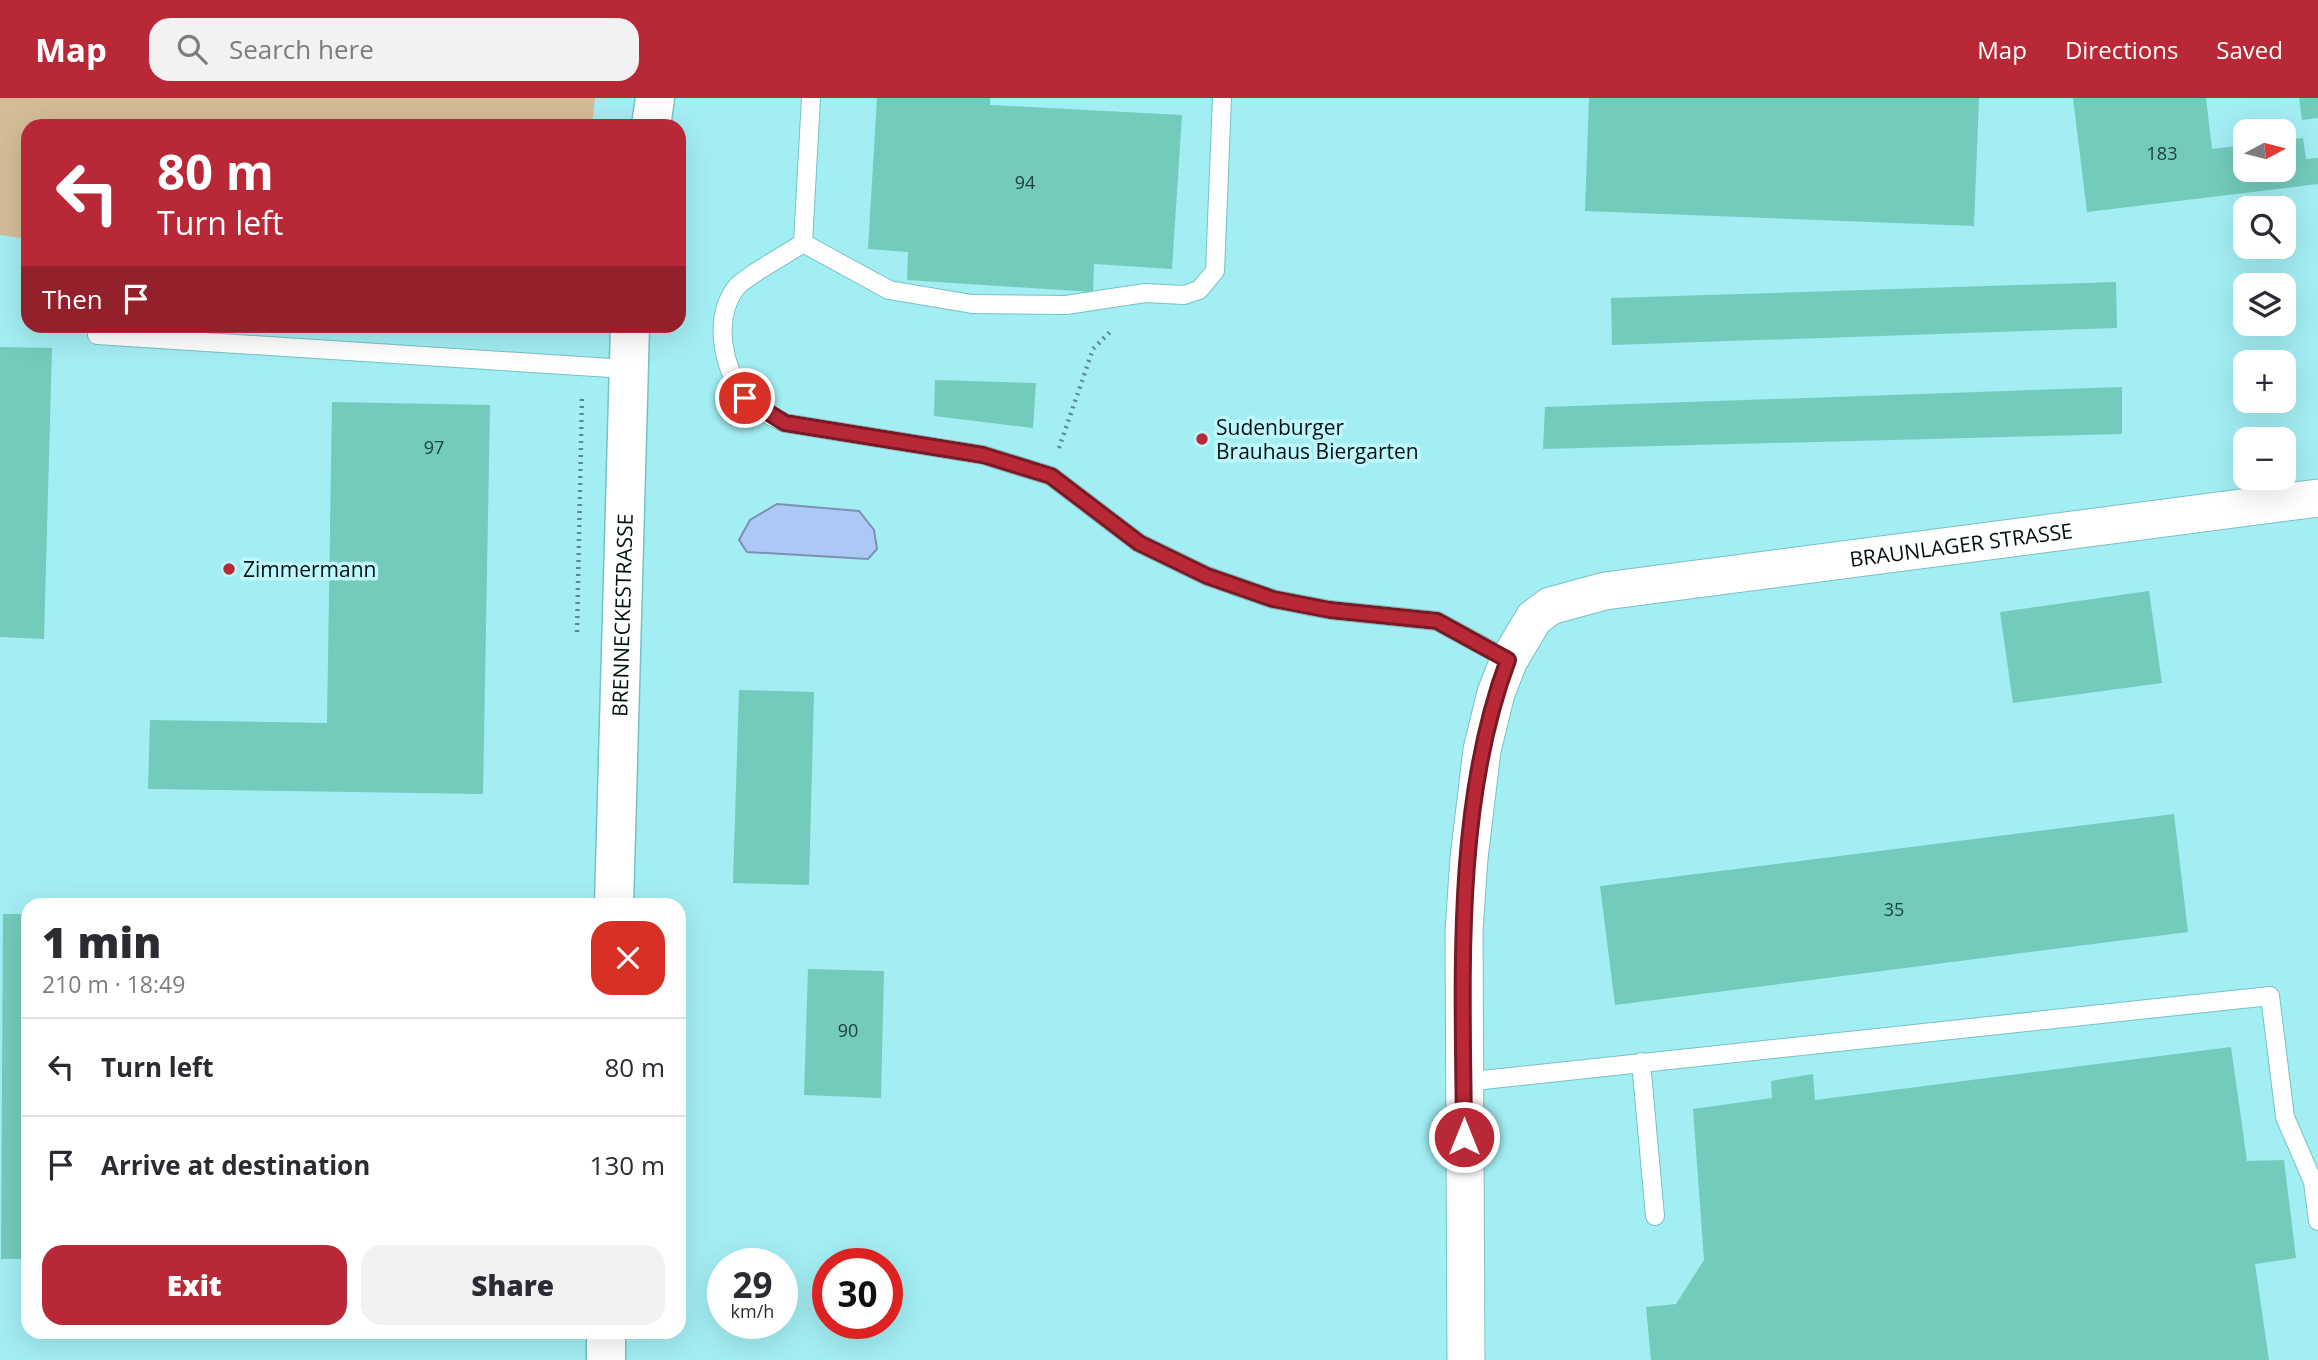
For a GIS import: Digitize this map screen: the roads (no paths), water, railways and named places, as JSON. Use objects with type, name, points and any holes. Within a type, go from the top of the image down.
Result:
[{"type":"main road","points":[[652,119],[655,98]]},
{"type":"main road","name":"BRENNECKESTRASSE","points":[[614,898],[630,333]]},
{"type":"main road","points":[[606,1339],[606,1360]]},
{"type":"street","name":"BRAUNLAGER STRASSE","points":[[1466,1360],[1464,931],[1469,858],[1482,750],[1496,693],[1508,660],[1535,618],[1550,606],[1605,591],[2318,498]]},
{"type":"lane","points":[[803,243],[811,98]]},
{"type":"lane","points":[[803,243],[889,290],[972,304],[1066,305],[1145,293],[1184,295],[1199,290],[1215,271],[1222,98]]},
{"type":"lane","points":[[803,243],[736,287],[723,316],[728,368],[745,398],[785,423],[983,455],[1051,476],[1139,543],[1207,576],[1273,599],[1330,610],[1437,621],[1508,660]]},
{"type":"lane","points":[[97,335],[627,369]]},
{"type":"lane","points":[[1464,1082],[2270,996],[2285,1117],[2313,1182],[2318,1221]]},
{"type":"lane","points":[[1641,1062],[1655,1216]]},
{"type":"water","points":[[777,504],[859,511],[874,530],[877,549],[868,559],[747,552],[739,540],[750,520]]},
{"type":"place","name":"Sudenburger Brauhaus Biergarten","points":[[1202,439]]},
{"type":"place","name":"Zimmermann","points":[[229,569]]}]
